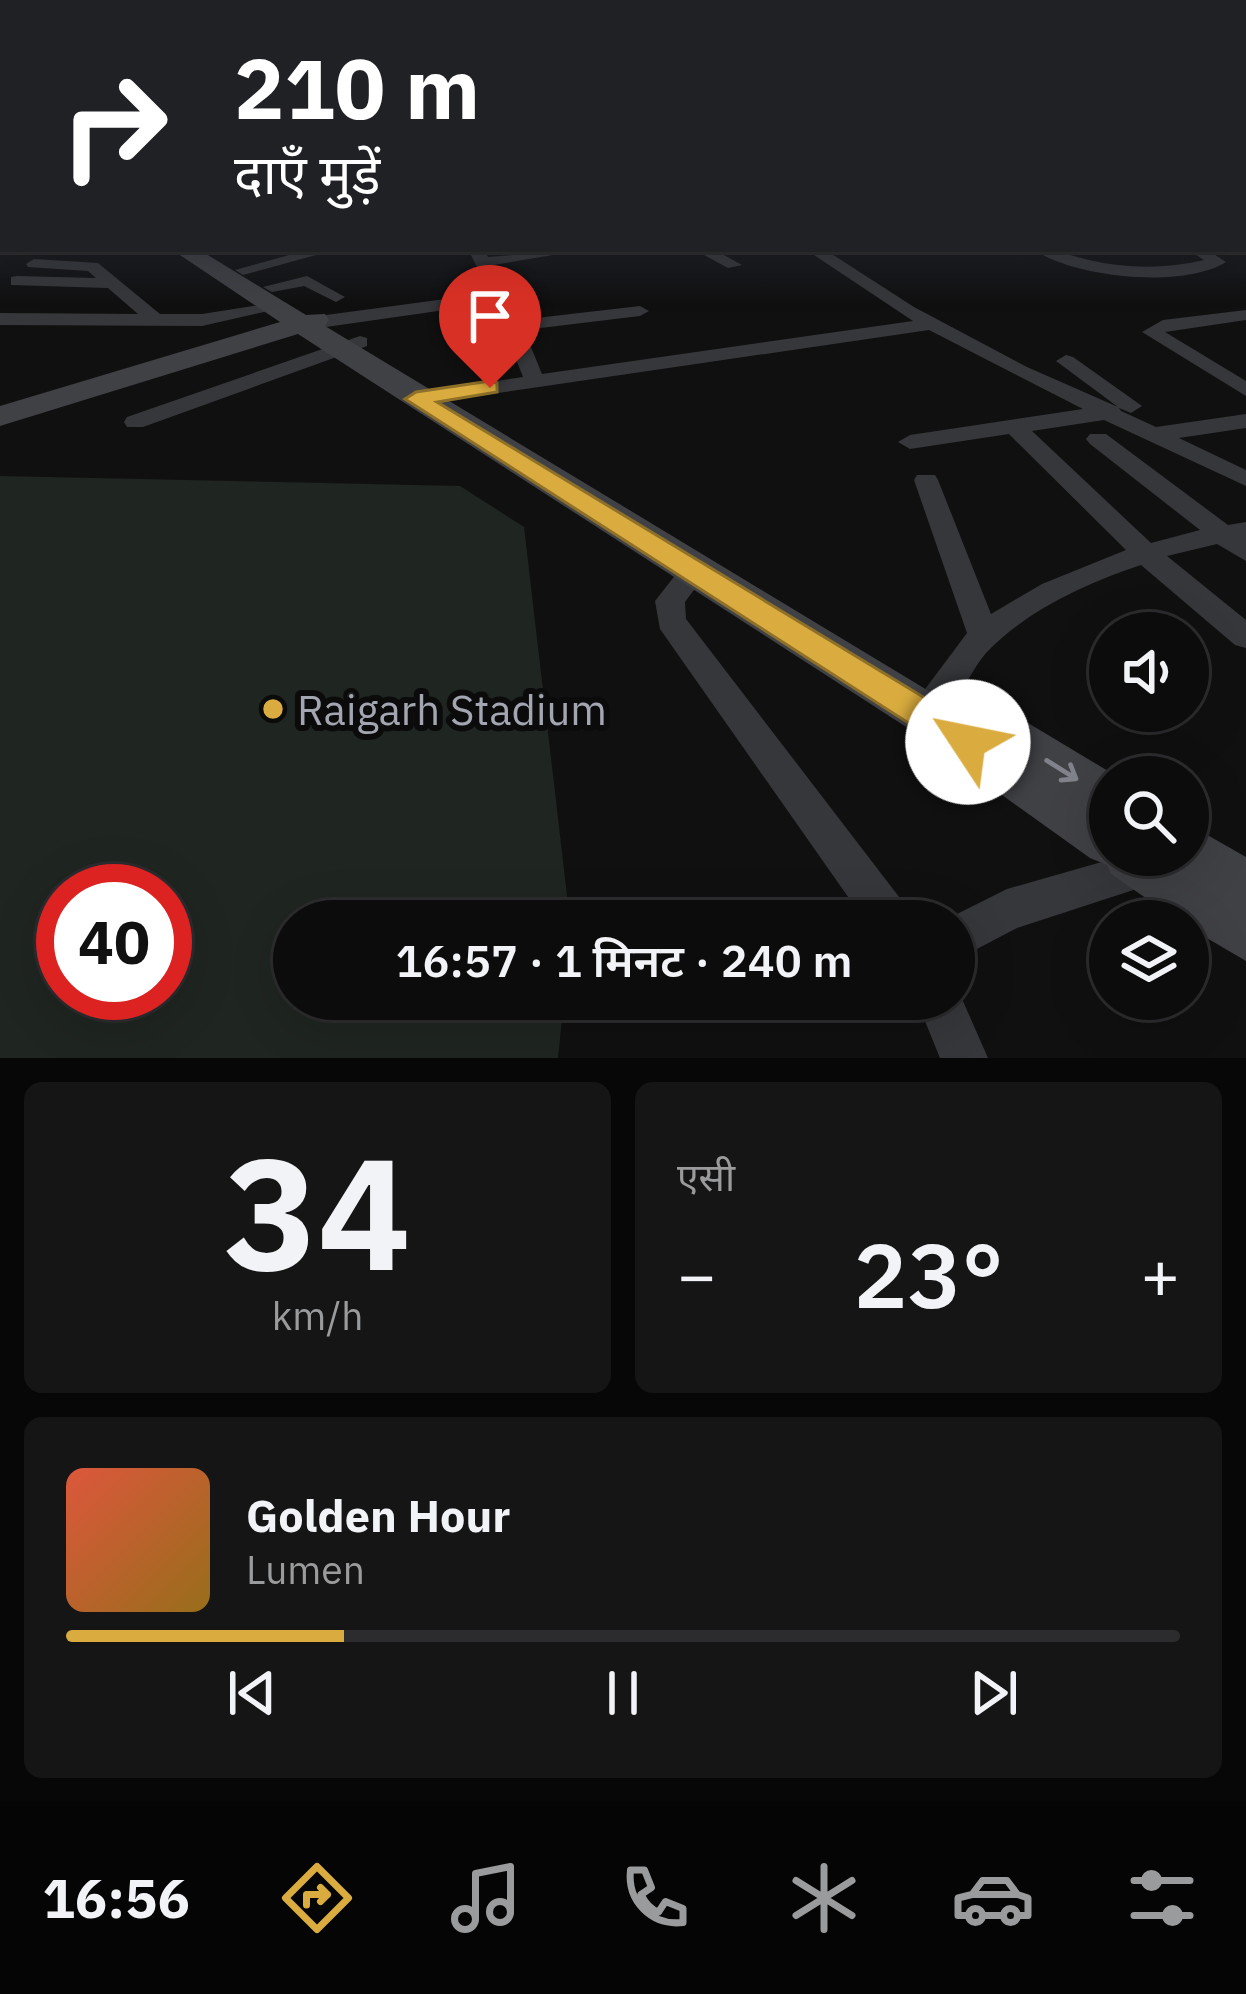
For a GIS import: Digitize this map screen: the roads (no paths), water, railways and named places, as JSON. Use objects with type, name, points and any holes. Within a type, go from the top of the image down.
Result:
[{"type":"street","points":[[0,295],[47,252]]},
{"type":"street","points":[[188,252],[308,313]]},
{"type":"street","points":[[215,252],[694,571],[1089,790]]},
{"type":"street","points":[[135,422],[308,313],[329,252]]},
{"type":"street","points":[[536,382],[480,256],[542,252]]},
{"type":"street","points":[[707,252],[734,265]]},
{"type":"street","points":[[819,252],[932,323],[1111,412],[1164,433],[1246,478]]},
{"type":"street","points":[[1048,252],[1104,269],[1164,274],[1218,262],[1200,252]]},
{"type":"street","points":[[34,265],[85,263],[156,320]]},
{"type":"street","points":[[17,280],[114,283]]},
{"type":"street","points":[[0,319],[202,320],[501,297]]},
{"type":"street","points":[[513,326],[640,311]]},
{"type":"street","points":[[0,416],[308,313]]},
{"type":"street","points":[[1244,316],[1163,326],[1150,332],[1246,390]]},
{"type":"street","points":[[430,396],[932,323]]},
{"type":"street","points":[[1066,361],[1164,433],[1246,421]]},
{"type":"street","points":[[430,396],[932,704],[1089,814]]},
{"type":"street","points":[[910,442],[1111,412]]},
{"type":"street","points":[[1015,427],[1144,552],[1246,637]]},
{"type":"street","points":[[1098,439],[1238,539]]},
{"type":"street","points":[[926,480],[984,637]]},
{"type":"street","points":[[932,704],[984,637],[1063,588],[1144,552],[1238,539]]},
{"type":"street","points":[[694,571],[670,601],[671,621],[876,900]]},
{"type":"street","points":[[975,928],[1089,876]]},
{"type":"street","points":[[1175,876],[1246,930]]},
{"type":"street","points":[[1205,876],[1246,892]]},
{"type":"street","points":[[947,1020],[964,1058]]},
{"type":"place","name":"Raigarh Stadium","points":[[273,709]]}]
